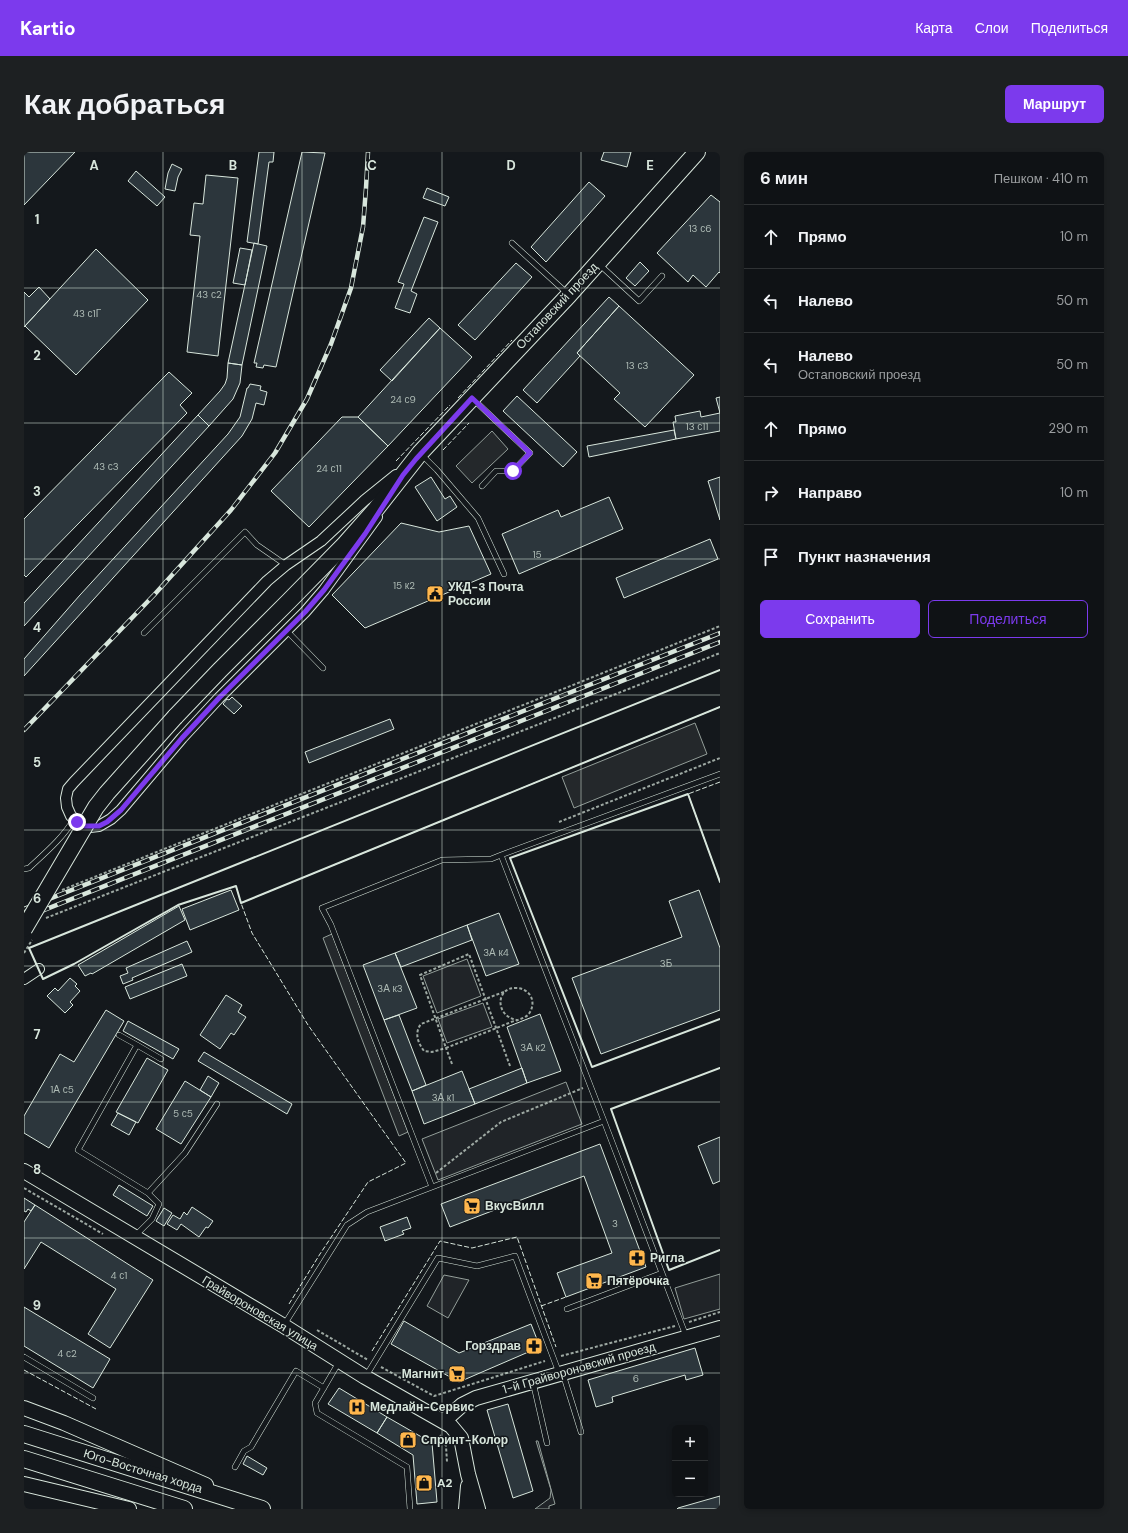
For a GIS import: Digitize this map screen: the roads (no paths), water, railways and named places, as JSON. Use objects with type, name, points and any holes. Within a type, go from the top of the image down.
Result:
[{"type":"main road","name":"Остаповский проезд","points":[[28,934],[96,807],[107,792],[220,670],[345,544],[418,456],[569,295],[697,152]]},
{"type":"main road","name":"Грайвороновская улица","points":[[24,1171],[284,1326],[408,1403],[444,1421],[451,1426],[461,1438],[468,1474]]},
{"type":"main road","name":"1-й Грайвороновский проезд","points":[[444,1421],[462,1405],[476,1398],[720,1328]]},
{"type":"main road","points":[[24,1408],[64,1423],[256,1507]]},
{"type":"main road","name":"Юго-Восточная хорда","points":[[24,1434],[256,1507]]},
{"type":"main road","name":"Юго-Восточная хорда","points":[[29,1461],[184,1509]]},
{"type":"main road","points":[[466,1509],[468,1474]]},
{"type":"main road","points":[[468,1474],[478,1509]]},
{"type":"main road","points":[[24,1484],[129,1509]]},
{"type":"street","points":[[403,475],[365,534],[324,590],[182,738],[121,810],[103,825],[94,827],[85,826],[74,819],[68,812],[66,803],[67,794],[74,782],[261,587],[286,565],[321,541],[365,500],[418,456]]},
{"type":"street","points":[[24,979],[39,969]]},
{"type":"lane","points":[[512,242],[569,295]]},
{"type":"lane","points":[[597,263],[639,302],[662,276]]},
{"type":"lane","points":[[472,398],[530,453],[513,471],[496,471],[482,486]]},
{"type":"lane","points":[[418,456],[437,470],[478,518],[504,574]]},
{"type":"lane","points":[[144,633],[245,532],[257,545],[286,565]]},
{"type":"lane","points":[[286,630],[323,668]]},
{"type":"lane","points":[[432,1187],[331,925],[322,908],[442,860],[491,858],[501,855],[720,774]]},
{"type":"lane","points":[[24,869],[29,868],[54,844],[68,829],[74,819]]},
{"type":"lane","points":[[501,855],[687,1338]]},
{"type":"lane","points":[[119,1035],[161,1059]]},
{"type":"lane","points":[[134,1236],[152,1219],[159,1204],[148,1193],[78,1150],[138,1045]]},
{"type":"lane","points":[[148,1193],[185,1153],[217,1104]]},
{"type":"lane","points":[[284,1326],[347,1225],[367,1212],[604,1121]]},
{"type":"lane","points":[[365,1377],[438,1258],[477,1266],[515,1256],[561,1373],[580,1432]]},
{"type":"lane","points":[[567,1309],[662,1273]]},
{"type":"lane","points":[[24,1357],[93,1398]]},
{"type":"lane","points":[[339,1361],[315,1403],[317,1413],[407,1466],[410,1509]]},
{"type":"lane","points":[[235,1467],[244,1451],[251,1447],[296,1371],[324,1388]]},
{"type":"lane","points":[[533,1381],[547,1443]]},
{"type":"railway","points":[[24,730],[154,595],[231,510],[275,453],[307,399],[331,344],[351,288],[363,227],[368,152]]},
{"type":"railway","points":[[24,909],[720,633]]},
{"type":"railway","points":[[24,918],[720,642]]},
{"type":"place","name":"УКД-3 Почта России","points":[[435,594]]},
{"type":"place","name":"ВкусВилл","points":[[472,1206]]},
{"type":"place","name":"Ригла","points":[[637,1258]]},
{"type":"place","name":"Пятёрочка","points":[[594,1281]]},
{"type":"place","name":"Горздрав","points":[[534,1346]]},
{"type":"place","name":"Магнит","points":[[457,1374]]},
{"type":"place","name":"Медлайн-Сервис","points":[[357,1407]]},
{"type":"place","name":"Спринт-Колор","points":[[408,1440]]},
{"type":"place","name":"A2","points":[[424,1483]]}]
